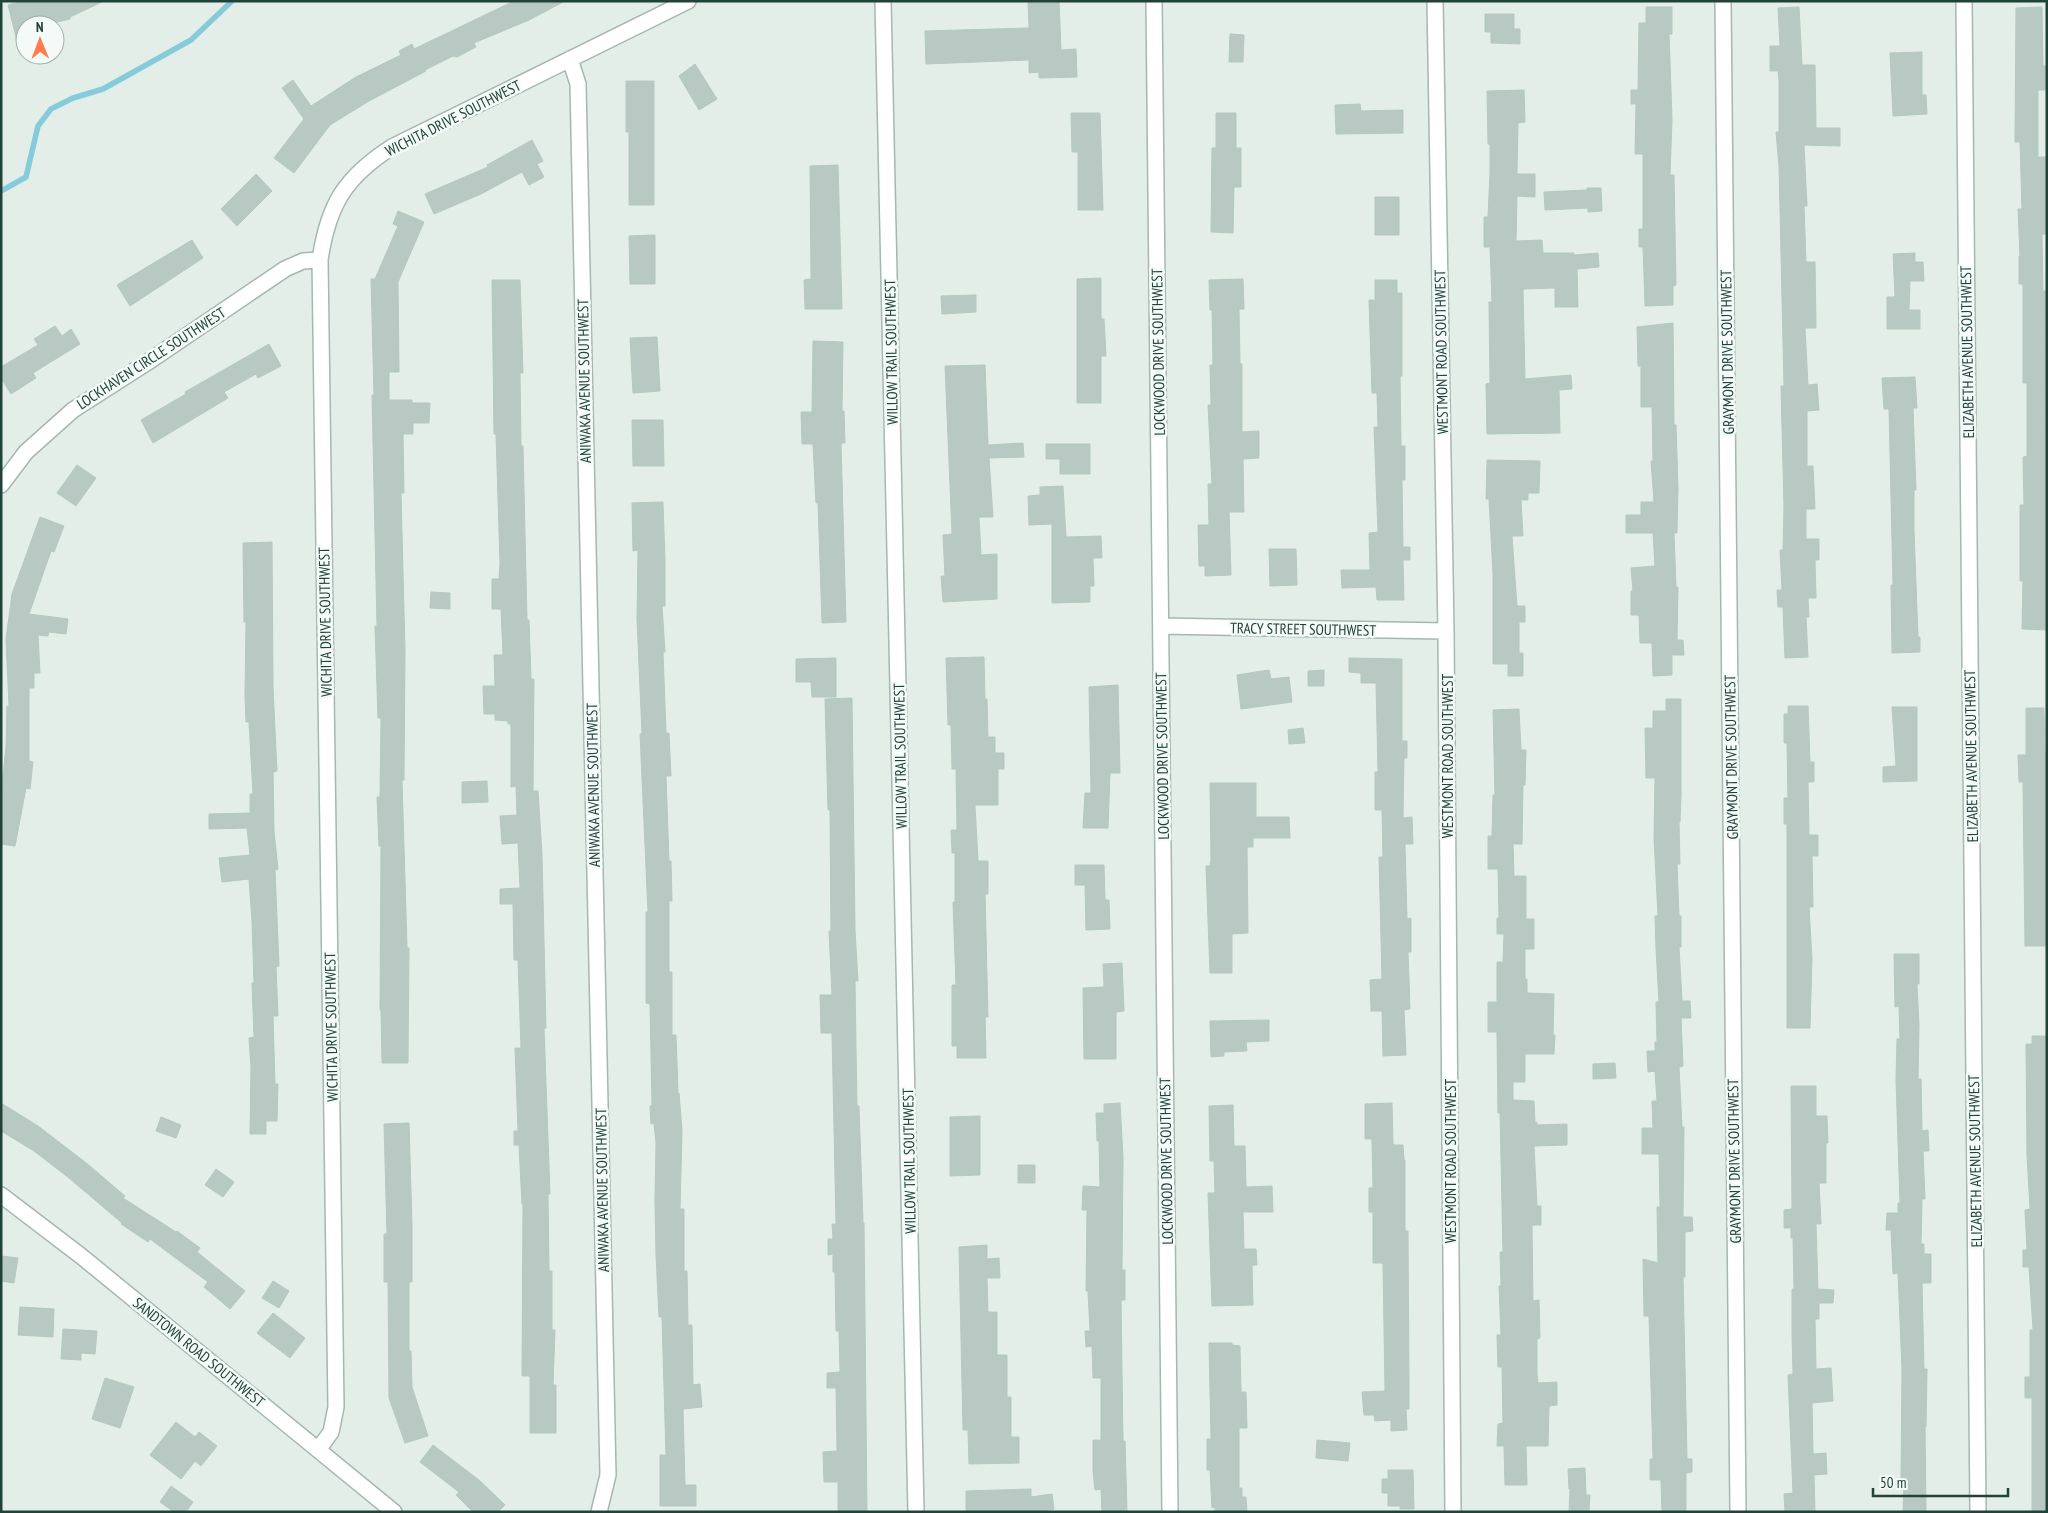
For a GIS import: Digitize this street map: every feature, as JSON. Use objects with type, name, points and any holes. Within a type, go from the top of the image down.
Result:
[{"type":"street","name":"WICHITA DRIVE SOUTHWEST","points":[[318,1450],[331,1432],[336,1407],[320,260],[324,233],[334,205],[349,182],[371,160],[392,147],[688,1]]},
{"type":"street","name":"WILLOW TRAIL SOUTHWEST","points":[[883,1],[916,1512]]},
{"type":"street","name":"LOCKWOOD DRIVE SOUTHWEST","points":[[1154,1],[1170,1512]]},
{"type":"street","name":"WESTMONT ROAD SOUTHWEST","points":[[1435,1],[1446,631],[1453,1512]]},
{"type":"street","name":"GRAYMONT DRIVE SOUTHWEST","points":[[1723,1],[1738,1512]]},
{"type":"street","name":"ELIZABETH AVENUE SOUTHWEST","points":[[1964,1],[1978,1512]]},
{"type":"street","name":"ANIWAKA AVENUE SOUTHWEST","points":[[570,59],[578,84],[608,1474],[600,1512]]},
{"type":"street","name":"LOCKHAVEN CIRCLE SOUTHWEST","points":[[1,485],[26,452],[73,410],[148,362],[285,269],[302,261],[320,260]]},
{"type":"street","name":"TRACY STREET SOUTHWEST","points":[[1161,626],[1446,631]]},
{"type":"street","name":"SANDTOWN ROAD SOUTHWEST","points":[[1,1195],[82,1256],[394,1512]]},
{"type":"building","points":[[23,1],[104,1],[65,20],[65,15],[15,15],[15,33],[8,5]]},
{"type":"building","points":[[514,1],[565,1],[529,20],[474,43],[476,47],[425,70],[330,125],[294,173],[274,158],[304,119],[282,88],[293,80],[311,106],[356,77],[401,55],[399,51],[412,44],[414,49]]},
{"type":"building","points":[[1028,1],[1059,1],[1061,50],[1076,49],[1077,77],[1039,78],[1039,72],[1029,73],[1029,60],[926,64],[925,31],[1029,28]]},
{"type":"building","points":[[1646,7],[1672,7],[1672,34],[1669,34],[1672,119],[1670,175],[1674,175],[1676,285],[1673,286],[1673,305],[1645,306],[1643,247],[1639,247],[1639,229],[1643,229],[1643,154],[1635,154],[1636,104],[1631,104],[1631,90],[1638,90],[1639,23],[1646,23]]},
{"type":"building","points":[[1799,7],[1802,65],[1815,65],[1816,128],[1840,128],[1840,146],[1804,145],[1807,206],[1804,206],[1806,262],[1815,262],[1816,328],[1805,328],[1808,385],[1817,384],[1819,410],[1807,411],[1807,466],[1813,466],[1815,509],[1806,509],[1806,539],[1819,539],[1819,560],[1815,560],[1816,598],[1808,598],[1809,617],[1806,617],[1808,657],[1785,658],[1783,607],[1778,607],[1777,590],[1782,590],[1780,550],[1783,550],[1784,506],[1781,386],[1784,386],[1779,166],[1776,132],[1779,132],[1779,80],[1778,71],[1770,71],[1770,46],[1780,46],[1778,8]]},
{"type":"building","points":[[2042,7],[2043,66],[2047,66],[2047,90],[2038,90],[2038,157],[2047,157],[2047,234],[2042,234],[2043,291],[2046,291],[2047,630],[2022,629],[2023,581],[2020,581],[2020,505],[2024,505],[2023,457],[2027,456],[2027,383],[2023,383],[2023,284],[2019,284],[2018,209],[2022,209],[2020,142],[2015,142],[2016,8]]},
{"type":"building","points":[[1485,14],[1514,14],[1514,29],[1520,29],[1520,44],[1491,43],[1491,32],[1485,32]]},
{"type":"building","points":[[1230,34],[1244,35],[1243,62],[1229,62]]},
{"type":"building","points":[[1922,52],[1922,95],[1926,95],[1927,114],[1893,116],[1890,53]]},
{"type":"building","points":[[695,64],[717,99],[699,110],[679,76]]},
{"type":"building","points":[[626,81],[654,81],[654,205],[629,205],[629,132],[626,132]]},
{"type":"building","points":[[1524,90],[1525,122],[1518,123],[1517,174],[1535,174],[1535,197],[1517,196],[1516,241],[1542,240],[1543,253],[1574,253],[1574,255],[1598,253],[1599,267],[1577,269],[1578,307],[1555,307],[1555,288],[1523,289],[1525,379],[1571,375],[1572,389],[1559,390],[1560,433],[1487,434],[1486,384],[1490,383],[1489,302],[1492,302],[1490,247],[1484,247],[1484,217],[1488,217],[1490,173],[1487,91]]},
{"type":"building","points":[[1360,104],[1361,111],[1403,110],[1403,133],[1336,134],[1335,105]]},
{"type":"building","points":[[1071,113],[1100,113],[1103,210],[1078,210],[1078,152],[1072,152]]},
{"type":"building","points":[[1216,113],[1236,113],[1236,148],[1241,148],[1241,187],[1234,187],[1233,233],[1211,232],[1212,148],[1216,148]]},
{"type":"building","points":[[532,140],[543,161],[537,164],[544,177],[529,185],[522,172],[481,194],[434,214],[425,194],[488,167],[487,165]]},
{"type":"building","points":[[838,165],[842,309],[805,309],[804,280],[811,279],[810,166]]},
{"type":"building","points":[[256,174],[272,191],[237,226],[221,209]]},
{"type":"building","points":[[1587,188],[1601,188],[1602,211],[1588,212],[1588,208],[1545,210],[1544,192],[1587,190]]},
{"type":"building","points":[[1375,197],[1399,197],[1399,235],[1375,235]]},
{"type":"building","points":[[398,211],[424,222],[398,282],[399,372],[389,372],[389,400],[412,400],[412,403],[430,403],[429,423],[413,423],[413,434],[403,434],[404,493],[401,493],[405,650],[404,780],[402,780],[407,948],[409,948],[408,1063],[382,1063],[380,1010],[381,846],[379,846],[377,797],[380,797],[381,718],[378,718],[375,626],[377,626],[371,279],[375,279],[398,226],[393,224]]},
{"type":"building","points":[[655,235],[655,284],[630,284],[629,236]]},
{"type":"building","points":[[192,240],[203,258],[130,306],[117,285]]},
{"type":"building","points":[[1915,253],[1915,262],[1923,262],[1924,281],[1910,281],[1909,310],[1920,310],[1920,329],[1887,329],[1887,297],[1895,297],[1893,254]]},
{"type":"building","points":[[1101,278],[1101,319],[1104,319],[1106,356],[1101,356],[1101,403],[1077,403],[1077,279]]},
{"type":"building","points":[[1243,279],[1244,309],[1239,309],[1240,364],[1242,364],[1242,432],[1259,431],[1259,458],[1243,459],[1244,512],[1229,512],[1231,575],[1205,576],[1205,566],[1199,566],[1198,525],[1209,525],[1208,484],[1212,484],[1208,405],[1211,405],[1210,365],[1213,365],[1212,310],[1210,310],[1209,280]]},
{"type":"building","points":[[492,280],[520,280],[523,373],[520,373],[521,446],[523,446],[527,620],[529,620],[531,679],[534,679],[533,791],[538,791],[542,855],[546,1028],[544,1028],[550,1194],[548,1194],[549,1271],[552,1271],[552,1330],[555,1330],[553,1385],[556,1385],[556,1433],[530,1433],[530,1376],[522,1376],[523,1204],[519,1145],[514,1145],[514,1131],[518,1131],[515,1048],[521,1048],[518,960],[514,960],[513,904],[500,904],[500,889],[520,888],[518,843],[502,844],[500,816],[517,815],[516,786],[511,787],[511,724],[508,724],[508,721],[495,720],[495,714],[484,714],[483,686],[495,686],[494,655],[503,655],[501,609],[492,609],[492,579],[499,579],[500,564],[496,434],[494,434]]},
{"type":"building","points":[[1375,280],[1397,280],[1397,293],[1402,293],[1401,446],[1405,446],[1405,480],[1402,480],[1403,547],[1410,547],[1410,560],[1403,560],[1404,600],[1377,600],[1376,587],[1342,588],[1341,570],[1370,570],[1369,533],[1378,532],[1374,427],[1378,427],[1377,393],[1372,393],[1369,300],[1375,300]]},
{"type":"building","points":[[976,295],[976,312],[942,314],[941,296]]},
{"type":"building","points":[[1673,323],[1674,425],[1676,425],[1678,489],[1677,533],[1674,533],[1676,587],[1678,587],[1677,640],[1683,640],[1684,655],[1672,655],[1672,675],[1653,676],[1652,643],[1640,643],[1639,615],[1631,615],[1631,591],[1633,591],[1631,568],[1655,566],[1653,533],[1626,533],[1626,515],[1641,515],[1641,502],[1654,502],[1651,461],[1653,461],[1652,407],[1641,407],[1641,366],[1638,366],[1637,327]]},
{"type":"building","points":[[55,326],[62,336],[71,329],[80,344],[33,373],[36,378],[11,394],[1,378],[1,367],[38,345],[34,339]]},
{"type":"building","points":[[657,337],[660,391],[633,393],[630,338]]},
{"type":"building","points":[[813,341],[843,342],[842,411],[844,411],[845,443],[841,443],[846,622],[822,623],[818,503],[816,503],[813,444],[802,444],[801,412],[812,412]]},
{"type":"building","points":[[269,344],[281,366],[258,378],[256,374],[224,392],[228,398],[153,443],[141,420],[186,394],[185,392]]},
{"type":"building","points":[[985,365],[988,445],[1023,443],[1024,457],[989,458],[993,517],[979,517],[981,555],[997,554],[997,599],[943,602],[941,576],[945,576],[943,535],[952,534],[945,366]]},
{"type":"building","points":[[1915,377],[1917,408],[1913,408],[1916,490],[1914,490],[1914,531],[1920,652],[1892,653],[1891,585],[1893,585],[1889,409],[1884,409],[1882,378]]},
{"type":"building","points":[[632,420],[663,420],[664,466],[633,466]]},
{"type":"building","points":[[1046,444],[1090,444],[1090,474],[1060,474],[1060,459],[1046,459]]},
{"type":"building","points":[[1487,460],[1540,461],[1539,493],[1528,493],[1528,500],[1521,500],[1523,536],[1512,536],[1517,606],[1525,606],[1525,622],[1519,622],[1519,653],[1523,653],[1523,676],[1508,676],[1508,664],[1493,664],[1493,574],[1489,499],[1486,499]]},
{"type":"building","points":[[77,465],[96,478],[76,506],[57,493]]},
{"type":"building","points":[[1063,486],[1066,537],[1101,536],[1102,558],[1093,558],[1094,586],[1090,586],[1090,602],[1052,603],[1052,524],[1029,525],[1028,496],[1040,495],[1040,487]]},
{"type":"building","points":[[663,502],[665,606],[662,606],[665,652],[663,652],[666,733],[669,733],[671,776],[666,776],[672,901],[669,901],[669,972],[672,972],[672,1035],[676,1035],[678,1093],[682,1130],[680,1209],[684,1209],[684,1271],[687,1271],[688,1325],[692,1325],[693,1385],[700,1384],[702,1407],[683,1409],[685,1485],[696,1485],[696,1506],[660,1506],[660,1455],[666,1455],[662,1317],[659,1317],[656,1255],[656,1143],[654,1123],[651,1124],[650,1106],[652,1106],[650,1004],[646,1003],[646,912],[648,912],[640,734],[642,734],[637,619],[638,550],[633,551],[632,503]]},
{"type":"building","points":[[40,517],[64,526],[54,552],[51,551],[29,614],[68,619],[66,634],[49,632],[48,636],[38,635],[40,673],[34,673],[34,688],[29,688],[29,761],[33,762],[30,789],[26,788],[15,846],[1,844],[1,795],[6,747],[7,706],[9,706],[6,639],[12,594]]},
{"type":"building","points":[[272,542],[273,687],[277,771],[273,772],[274,831],[278,869],[275,870],[279,966],[276,967],[278,1016],[273,1016],[275,1084],[278,1084],[277,1121],[266,1121],[266,1134],[250,1134],[251,1067],[249,1038],[254,1037],[252,983],[254,983],[249,879],[222,882],[219,858],[250,855],[247,828],[209,829],[209,814],[250,813],[250,794],[253,794],[249,722],[246,722],[246,622],[244,622],[243,543]]},
{"type":"building","points":[[1269,549],[1296,549],[1297,585],[1270,586]]},
{"type":"building","points":[[431,592],[450,593],[450,609],[430,608]]},
{"type":"building","points":[[984,657],[988,737],[995,737],[995,753],[1004,753],[1004,769],[998,769],[998,805],[975,805],[978,861],[988,861],[988,894],[985,894],[988,1017],[985,1017],[986,1058],[957,1058],[957,1046],[952,1046],[952,985],[956,985],[953,902],[955,902],[955,853],[952,853],[951,830],[957,830],[956,769],[952,769],[951,725],[948,725],[946,658]]},
{"type":"building","points":[[836,658],[836,697],[812,697],[811,682],[796,682],[796,659]]},
{"type":"building","points":[[1349,658],[1402,659],[1402,741],[1407,741],[1407,758],[1404,758],[1403,818],[1412,817],[1413,844],[1405,844],[1407,919],[1411,918],[1411,952],[1408,952],[1410,1009],[1404,1010],[1406,1055],[1383,1056],[1382,1011],[1371,1011],[1370,980],[1382,979],[1379,857],[1383,857],[1382,810],[1375,810],[1375,772],[1378,772],[1376,683],[1361,683],[1361,673],[1349,672]]},
{"type":"building","points":[[1269,670],[1271,679],[1289,677],[1292,702],[1241,709],[1237,675]]},
{"type":"building","points":[[1324,670],[1324,686],[1308,686],[1308,671]]},
{"type":"building","points":[[1118,685],[1120,773],[1110,773],[1108,828],[1083,828],[1085,793],[1091,793],[1089,687]]},
{"type":"building","points":[[852,698],[855,930],[858,981],[855,981],[857,1106],[859,1106],[864,1223],[867,1512],[838,1512],[838,1482],[824,1482],[823,1452],[837,1451],[836,1388],[827,1388],[827,1373],[840,1372],[839,1331],[836,1331],[835,1272],[833,1272],[833,1254],[828,1255],[828,1239],[833,1239],[832,1224],[836,1224],[832,1033],[821,1033],[820,995],[832,995],[829,931],[831,931],[830,810],[828,810],[825,699]]},
{"type":"building","points":[[1666,699],[1681,699],[1680,864],[1677,864],[1679,916],[1681,916],[1681,947],[1679,947],[1682,1001],[1690,1001],[1691,1018],[1681,1018],[1683,1066],[1679,1067],[1682,1127],[1684,1127],[1683,1217],[1692,1217],[1693,1231],[1685,1232],[1685,1277],[1683,1277],[1687,1459],[1692,1459],[1692,1472],[1686,1473],[1686,1512],[1662,1512],[1661,1480],[1650,1480],[1650,1459],[1653,1459],[1649,1316],[1644,1316],[1643,1259],[1658,1263],[1657,1207],[1660,1207],[1659,1154],[1642,1154],[1642,1128],[1653,1128],[1652,1101],[1657,1101],[1655,1071],[1648,1072],[1647,1051],[1655,1051],[1655,1042],[1657,1042],[1656,1002],[1659,1002],[1655,916],[1658,916],[1654,837],[1655,778],[1646,778],[1645,728],[1653,728],[1653,711],[1666,711]]},
{"type":"building","points":[[1788,706],[1808,706],[1810,762],[1814,762],[1814,782],[1808,782],[1809,835],[1818,835],[1818,856],[1812,856],[1813,907],[1809,907],[1812,959],[1810,1028],[1787,1028],[1787,824],[1784,824],[1784,798],[1788,798],[1787,743],[1784,743],[1784,714],[1788,714]]},
{"type":"building","points":[[1892,707],[1917,707],[1917,781],[1883,782],[1883,767],[1896,766]]},
{"type":"building","points":[[2026,708],[2044,708],[2045,754],[2047,754],[2047,946],[2025,946],[2023,782],[2019,782],[2018,755],[2026,755]]},
{"type":"building","points":[[1519,709],[1521,750],[1526,750],[1525,785],[1523,785],[1522,844],[1513,844],[1514,876],[1526,876],[1526,919],[1534,919],[1534,949],[1525,949],[1525,979],[1527,979],[1527,993],[1554,994],[1553,1035],[1555,1035],[1554,1054],[1525,1054],[1525,1082],[1513,1082],[1513,1100],[1534,1101],[1535,1123],[1537,1122],[1537,1125],[1567,1124],[1567,1145],[1534,1146],[1537,1206],[1541,1206],[1541,1225],[1532,1225],[1533,1301],[1539,1300],[1540,1338],[1537,1339],[1537,1374],[1538,1383],[1557,1382],[1557,1405],[1549,1406],[1548,1446],[1526,1446],[1527,1485],[1505,1485],[1504,1446],[1497,1446],[1498,1424],[1503,1423],[1502,1367],[1498,1367],[1497,1335],[1501,1335],[1499,1286],[1501,1286],[1500,1252],[1503,1252],[1497,1032],[1488,1032],[1488,1002],[1497,1002],[1497,962],[1503,962],[1504,934],[1497,934],[1497,918],[1499,918],[1498,869],[1488,869],[1488,836],[1492,836],[1493,795],[1495,795],[1493,710]]},
{"type":"building","points":[[1303,728],[1305,743],[1289,744],[1288,730]]},
{"type":"building","points":[[487,781],[488,802],[462,803],[462,782]]},
{"type":"building","points":[[1210,783],[1256,783],[1256,817],[1289,817],[1290,838],[1253,838],[1253,847],[1247,847],[1248,933],[1232,934],[1232,973],[1210,973],[1206,866],[1210,866],[1211,860]]},
{"type":"building","points":[[1075,865],[1104,865],[1105,900],[1109,900],[1110,929],[1086,930],[1085,885],[1075,885]]},
{"type":"building","points":[[1894,954],[1919,954],[1919,984],[1917,984],[1919,1025],[1918,1079],[1921,1079],[1922,1131],[1928,1130],[1929,1151],[1923,1151],[1925,1199],[1922,1199],[1921,1244],[1924,1244],[1924,1254],[1931,1254],[1931,1283],[1922,1283],[1924,1369],[1927,1369],[1925,1427],[1926,1512],[1903,1512],[1904,1481],[1901,1481],[1902,1369],[1898,1273],[1893,1274],[1891,1230],[1886,1230],[1887,1213],[1898,1213],[1898,1203],[1900,1203],[1896,1079],[1897,1039],[1900,1039],[1899,1006],[1895,1007]]},
{"type":"building","points":[[1122,963],[1124,1011],[1116,1012],[1116,1059],[1084,1059],[1083,988],[1104,987],[1103,964]]},
{"type":"building","points":[[1269,1020],[1269,1041],[1246,1042],[1247,1051],[1224,1052],[1224,1056],[1211,1057],[1210,1021]]},
{"type":"building","points":[[2032,1036],[2047,1036],[2047,1512],[2032,1512],[2032,1398],[2025,1398],[2025,1377],[2030,1377],[2030,1330],[2033,1330],[2029,1267],[2023,1267],[2023,1250],[2027,1250],[2025,1210],[2030,1209],[2027,1155],[2026,1044],[2032,1044]]},
{"type":"building","points":[[1615,1063],[1616,1078],[1593,1079],[1593,1064]]},
{"type":"building","points":[[1791,1086],[1816,1086],[1816,1116],[1827,1116],[1826,1183],[1819,1183],[1821,1224],[1816,1224],[1818,1289],[1834,1290],[1833,1303],[1819,1303],[1819,1319],[1815,1319],[1816,1369],[1831,1368],[1833,1401],[1812,1403],[1813,1454],[1826,1453],[1827,1474],[1814,1475],[1815,1512],[1785,1512],[1784,1494],[1793,1493],[1788,1375],[1793,1374],[1793,1238],[1791,1238],[1791,1228],[1784,1228],[1784,1210],[1792,1209]]},
{"type":"building","points":[[1,1103],[38,1126],[85,1162],[125,1196],[123,1198],[177,1231],[200,1248],[197,1252],[245,1291],[230,1309],[204,1287],[208,1282],[150,1239],[148,1242],[121,1224],[69,1178],[34,1151],[1,1131]]},
{"type":"building","points":[[1120,1103],[1123,1157],[1122,1270],[1125,1270],[1125,1300],[1121,1300],[1123,1441],[1125,1441],[1127,1512],[1102,1512],[1101,1489],[1095,1490],[1093,1471],[1093,1440],[1101,1440],[1101,1378],[1093,1378],[1092,1346],[1086,1347],[1085,1331],[1090,1331],[1088,1291],[1086,1291],[1087,1210],[1082,1210],[1083,1186],[1100,1187],[1096,1113],[1104,1113],[1104,1104]]},
{"type":"building","points":[[1392,1103],[1393,1145],[1403,1145],[1405,1160],[1405,1231],[1408,1231],[1409,1409],[1406,1409],[1407,1430],[1391,1431],[1391,1420],[1375,1421],[1374,1415],[1364,1415],[1362,1392],[1385,1391],[1383,1263],[1373,1263],[1373,1212],[1369,1212],[1369,1188],[1373,1188],[1372,1139],[1365,1139],[1365,1104]]},
{"type":"building","points":[[1233,1105],[1234,1146],[1245,1146],[1246,1187],[1272,1186],[1273,1212],[1243,1212],[1244,1249],[1256,1249],[1257,1265],[1252,1265],[1253,1305],[1212,1306],[1208,1193],[1215,1193],[1214,1161],[1210,1161],[1209,1106]]},
{"type":"building","points":[[980,1116],[980,1175],[950,1176],[950,1117]]},
{"type":"building","points":[[161,1117],[181,1125],[176,1138],[156,1131]]},
{"type":"building","points":[[409,1123],[412,1282],[409,1282],[409,1351],[411,1351],[412,1387],[428,1436],[405,1443],[389,1398],[388,1282],[384,1282],[384,1234],[387,1234],[384,1124]]},
{"type":"building","points":[[1018,1165],[1035,1165],[1035,1183],[1018,1183]]},
{"type":"building","points":[[216,1169],[234,1182],[223,1197],[205,1185]]},
{"type":"building","points":[[987,1245],[987,1259],[999,1258],[1000,1278],[987,1278],[988,1312],[997,1312],[997,1355],[1007,1355],[1007,1397],[1011,1397],[1011,1437],[1019,1437],[1019,1463],[969,1464],[968,1430],[963,1430],[959,1247]]},
{"type":"building","points":[[1,1256],[18,1258],[14,1283],[1,1281]]},
{"type":"building","points":[[273,1281],[289,1291],[279,1308],[262,1298]]},
{"type":"building","points":[[20,1307],[54,1309],[53,1337],[18,1335]]},
{"type":"building","points":[[273,1313],[305,1338],[290,1358],[257,1333]]},
{"type":"building","points":[[63,1329],[97,1331],[95,1354],[81,1353],[81,1360],[61,1359]]},
{"type":"building","points":[[1209,1343],[1232,1343],[1232,1345],[1240,1346],[1241,1392],[1246,1392],[1247,1428],[1239,1428],[1239,1488],[1242,1488],[1242,1497],[1246,1497],[1247,1512],[1215,1512],[1215,1507],[1212,1508],[1210,1470],[1207,1470],[1207,1439],[1211,1439]]},
{"type":"building","points":[[105,1378],[134,1387],[120,1428],[92,1419]]},
{"type":"building","points":[[176,1422],[195,1437],[199,1432],[217,1446],[201,1466],[195,1461],[181,1479],[150,1455]]},
{"type":"building","points":[[1317,1440],[1350,1443],[1348,1461],[1316,1458]]},
{"type":"building","points":[[433,1445],[479,1480],[505,1505],[498,1512],[473,1512],[456,1495],[459,1492],[420,1462]]},
{"type":"building","points":[[1585,1468],[1586,1495],[1590,1495],[1589,1512],[1569,1512],[1570,1489],[1568,1469]]},
{"type":"building","points":[[1388,1470],[1413,1470],[1414,1509],[1400,1509],[1400,1506],[1388,1506],[1388,1493],[1382,1493],[1382,1479],[1388,1479]]},
{"type":"building","points":[[171,1486],[193,1502],[186,1512],[174,1512],[160,1502]]},
{"type":"building","points":[[1031,1489],[1031,1497],[1052,1494],[1054,1509],[1036,1512],[966,1512],[966,1491]]},
{"type":"waterway","points":[[1,191],[26,177],[38,126],[51,109],[73,98],[103,89],[191,40],[232,1]]}]
